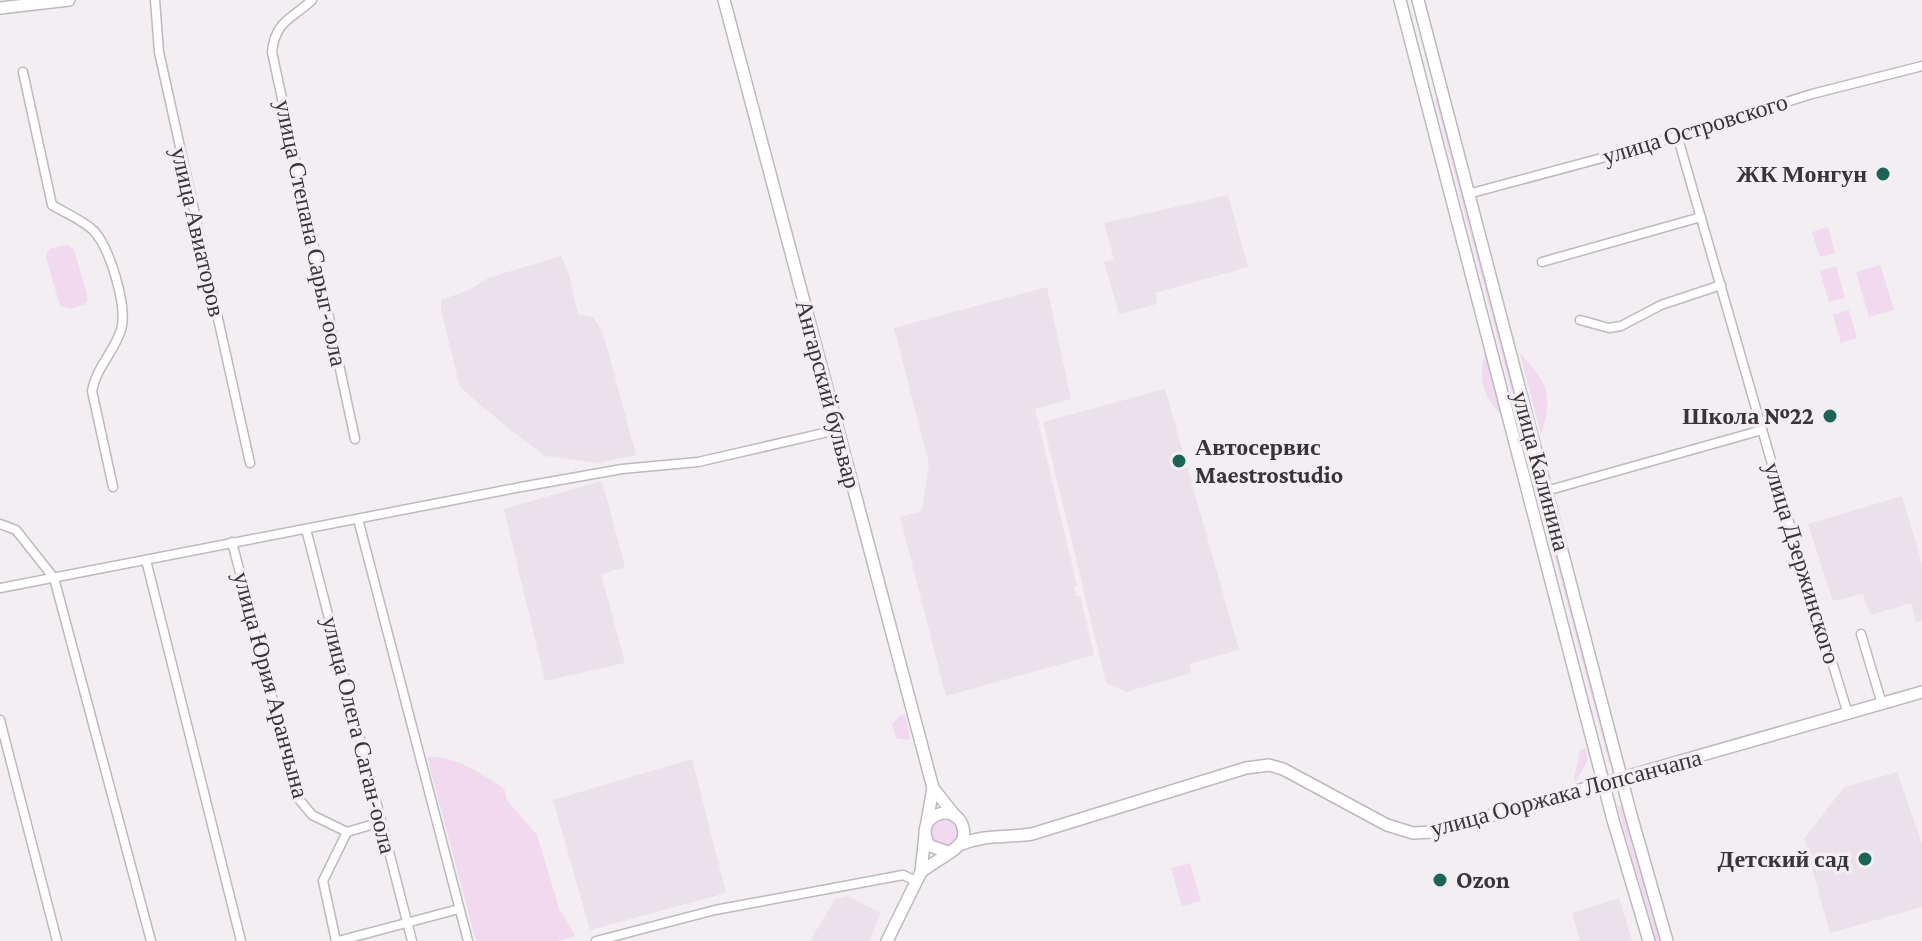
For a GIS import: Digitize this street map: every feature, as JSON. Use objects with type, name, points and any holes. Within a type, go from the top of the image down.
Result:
[{"type":"street","points":[[0,8],[69,0]]},
{"type":"street","name":"улица Авиаторов","points":[[155,0],[159,52],[250,463]]},
{"type":"street","name":"улица Степана Сарыг-оола","points":[[312,0],[278,27],[272,52],[355,439]]},
{"type":"street","name":"Ангарский бульвар","points":[[724,0],[933,788],[958,819]]},
{"type":"street","name":"улица Калинина","points":[[1400,0],[1649,941]]},
{"type":"street","name":"улица Калинина","points":[[1418,0],[1667,941]]},
{"type":"street","name":"улица Островского","points":[[1468,194],[1639,148],[1812,94],[1922,66]]},
{"type":"street","points":[[23,72],[52,205],[90,227],[96,234],[106,253],[123,308],[117,340],[96,376],[92,391],[113,487]]},
{"type":"street","points":[[1424,89],[1440,84]]},
{"type":"street","name":"улица Дзержинского","points":[[1677,135],[1848,714]]},
{"type":"street","points":[[1542,262],[1701,217]]},
{"type":"street","points":[[1580,320],[1609,328],[1621,326],[1661,305],[1721,285]]},
{"type":"street","points":[[0,588],[622,469],[698,462],[837,430]]},
{"type":"street","points":[[1546,491],[1762,430]]},
{"type":"street","points":[[1522,463],[1538,459]]},
{"type":"street","points":[[358,519],[468,941]]},
{"type":"street","points":[[0,524],[16,530],[54,578],[151,941]]},
{"type":"street","name":"улица Олега Саган-оола","points":[[306,529],[412,941]]},
{"type":"street","name":"улица Юрия Аранчына","points":[[232,542],[298,798],[312,815],[347,832]]},
{"type":"street","points":[[146,560],[241,941]]},
{"type":"street","points":[[1861,634],[1882,704]]},
{"type":"street","name":"улица Ооржака Лопсанчапа","points":[[958,819],[988,835],[1007,837],[1032,834],[1256,766],[1269,765],[1283,769],[1387,825],[1413,833],[1441,830],[1922,692]]},
{"type":"street","points":[[0,720],[57,941]]},
{"type":"street","name":"Ангарский бульвар","points":[[919,877],[933,788]]},
{"type":"street","points":[[937,814],[958,819],[964,834],[953,848],[936,850],[926,829],[937,814]]},
{"type":"street","points":[[381,822],[347,832],[323,881],[337,941],[459,909]]},
{"type":"street","name":"улица Ооржака Лопсанчапа","points":[[919,877],[953,848],[988,835]]},
{"type":"street","points":[[596,941],[731,907],[903,875],[919,877],[887,941]]},
{"type":"shaded area","points":[[1435,99],[1440,99],[1535,458],[1529,459]]},
{"type":"shaded area","points":[[1228,195],[1248,267],[1155,293],[1157,304],[1119,314],[1104,262],[1114,259],[1104,223]]},
{"type":"shaded area","points":[[1828,227],[1835,253],[1820,257],[1812,232]]},
{"type":"shaded area","points":[[68,245],[74,249],[88,299],[84,305],[70,309],[60,306],[46,257],[52,248]]},
{"type":"shaded area","points":[[561,256],[578,314],[593,317],[603,333],[636,455],[598,463],[545,456],[460,387],[441,300],[469,290],[488,278]]},
{"type":"shaded area","points":[[1880,265],[1894,310],[1869,317],[1856,272]]},
{"type":"shaded area","points":[[1836,266],[1845,298],[1829,302],[1820,271]]},
{"type":"shaded area","points":[[1047,287],[1071,399],[1035,409],[1077,586],[1074,587],[1076,596],[1080,596],[1094,655],[946,696],[900,517],[922,511],[929,464],[894,328]]},
{"type":"shaded area","points":[[1849,310],[1857,338],[1841,343],[1833,315]]},
{"type":"shaded area","points":[[1486,349],[1506,420],[1492,404],[1484,388],[1482,370]]},
{"type":"shaded area","points":[[1520,354],[1537,373],[1546,391],[1547,410],[1541,435]]},
{"type":"shaded area","points":[[1165,389],[1239,650],[1189,664],[1191,673],[1126,692],[1106,683],[1043,422]]},
{"type":"shaded area","points":[[1538,473],[1615,762],[1609,763],[1533,474]]},
{"type":"shaded area","points":[[602,481],[625,567],[601,574],[625,663],[545,681],[504,509]]},
{"type":"shaded area","points":[[1902,496],[1922,564],[1922,621],[1916,623],[1911,603],[1870,615],[1863,594],[1833,601],[1808,524]]},
{"type":"shaded area","points":[[901,714],[906,716],[908,740],[896,738],[892,725]]},
{"type":"shaded area","points":[[1586,748],[1587,762],[1576,781],[1580,750]]},
{"type":"shaded area","points":[[427,757],[457,762],[504,788],[507,800],[537,835],[559,908],[575,936],[558,941],[476,941]]},
{"type":"shaded area","points":[[692,759],[726,893],[590,930],[553,800]]},
{"type":"shaded area","name":"Детский сад","points":[[1897,772],[1922,844],[1922,907],[1830,933],[1804,839],[1844,787]]},
{"type":"shaded area","points":[[1617,805],[1622,807],[1661,941],[1656,941]]},
{"type":"shaded area","points":[[941,817],[956,821],[960,836],[950,847],[931,842],[929,827]]},
{"type":"shaded area","points":[[1190,863],[1201,901],[1182,906],[1171,868]]},
{"type":"shaded area","points":[[848,896],[881,913],[869,941],[810,941],[835,899]]},
{"type":"shaded area","points":[[1619,898],[1632,941],[1580,941],[1572,913]]},
{"type":"place","name":"ЖК Монгун","points":[[1883,174]]},
{"type":"place","name":"Школа №22","points":[[1830,416]]},
{"type":"place","name":"Автосервис Maestrostudio","points":[[1179,461]]},
{"type":"place","name":"Детский сад","points":[[1865,859]]},
{"type":"place","name":"Ozon","points":[[1440,880]]}]
